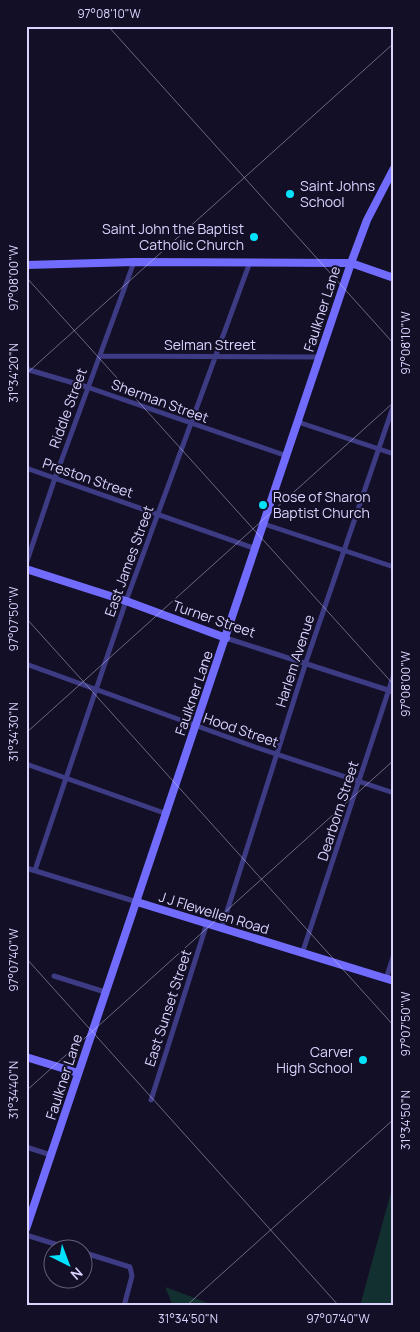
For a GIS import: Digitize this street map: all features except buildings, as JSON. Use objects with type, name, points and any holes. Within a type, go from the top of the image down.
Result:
[{"type":"street","name":"Faulkner Lane","points":[[26,1230],[351,263],[367,220],[394,168]]},
{"type":"street","points":[[26,265],[134,262],[351,263],[394,278]]},
{"type":"street","name":"Riddle Street","points":[[26,564],[87,387],[134,262]]},
{"type":"street","name":"East James Street","points":[[35,870],[68,778],[126,601],[250,262]]},
{"type":"street","name":"Selman Street","points":[[100,356],[215,355],[320,357]]},
{"type":"street","name":"Sherman Street","points":[[26,369],[87,387],[287,456]]},
{"type":"street","name":"Harlem Avenue","points":[[222,927],[306,662],[394,404]]},
{"type":"street","points":[[298,422],[394,454]]},
{"type":"street","name":"Preston Street","points":[[26,468],[256,549]]},
{"type":"street","points":[[264,524],[394,567]]},
{"type":"street","name":"Turner Street","points":[[26,569],[126,601],[226,638],[306,662],[391,691]]},
{"type":"street","name":"Hood Street","points":[[26,664],[195,726],[394,794]]},
{"type":"street","name":"Dearborn Street","points":[[302,954],[391,691],[394,674]]},
{"type":"street","points":[[26,764],[167,814]]},
{"type":"street","name":"J J Flewellen Road","points":[[26,868],[390,980]]},
{"type":"street","name":"East Sunset Street","points":[[151,1100],[207,923]]},
{"type":"street","points":[[390,980],[394,954]]},
{"type":"street","points":[[54,976],[105,992]]},
{"type":"street","points":[[26,1057],[78,1073]]},
{"type":"street","points":[[26,1147],[51,1154]]},
{"type":"street","points":[[26,1235],[42,1240]]},
{"type":"street","points":[[92,1255],[128,1266],[131,1269],[132,1276],[124,1306]]},
{"type":"green space","points":[[394,1181],[394,1306],[360,1306]]},
{"type":"green space","points":[[165,1287],[216,1306],[173,1306]]},
{"type":"place","name":"Saint Johns School","points":[[290,194]]},
{"type":"place","name":"Saint John the Baptist Catholic Church","points":[[254,237]]},
{"type":"place","name":"Rose of Sharon Baptist Church","points":[[263,505]]},
{"type":"place","name":"Carver High School","points":[[363,1060]]}]
